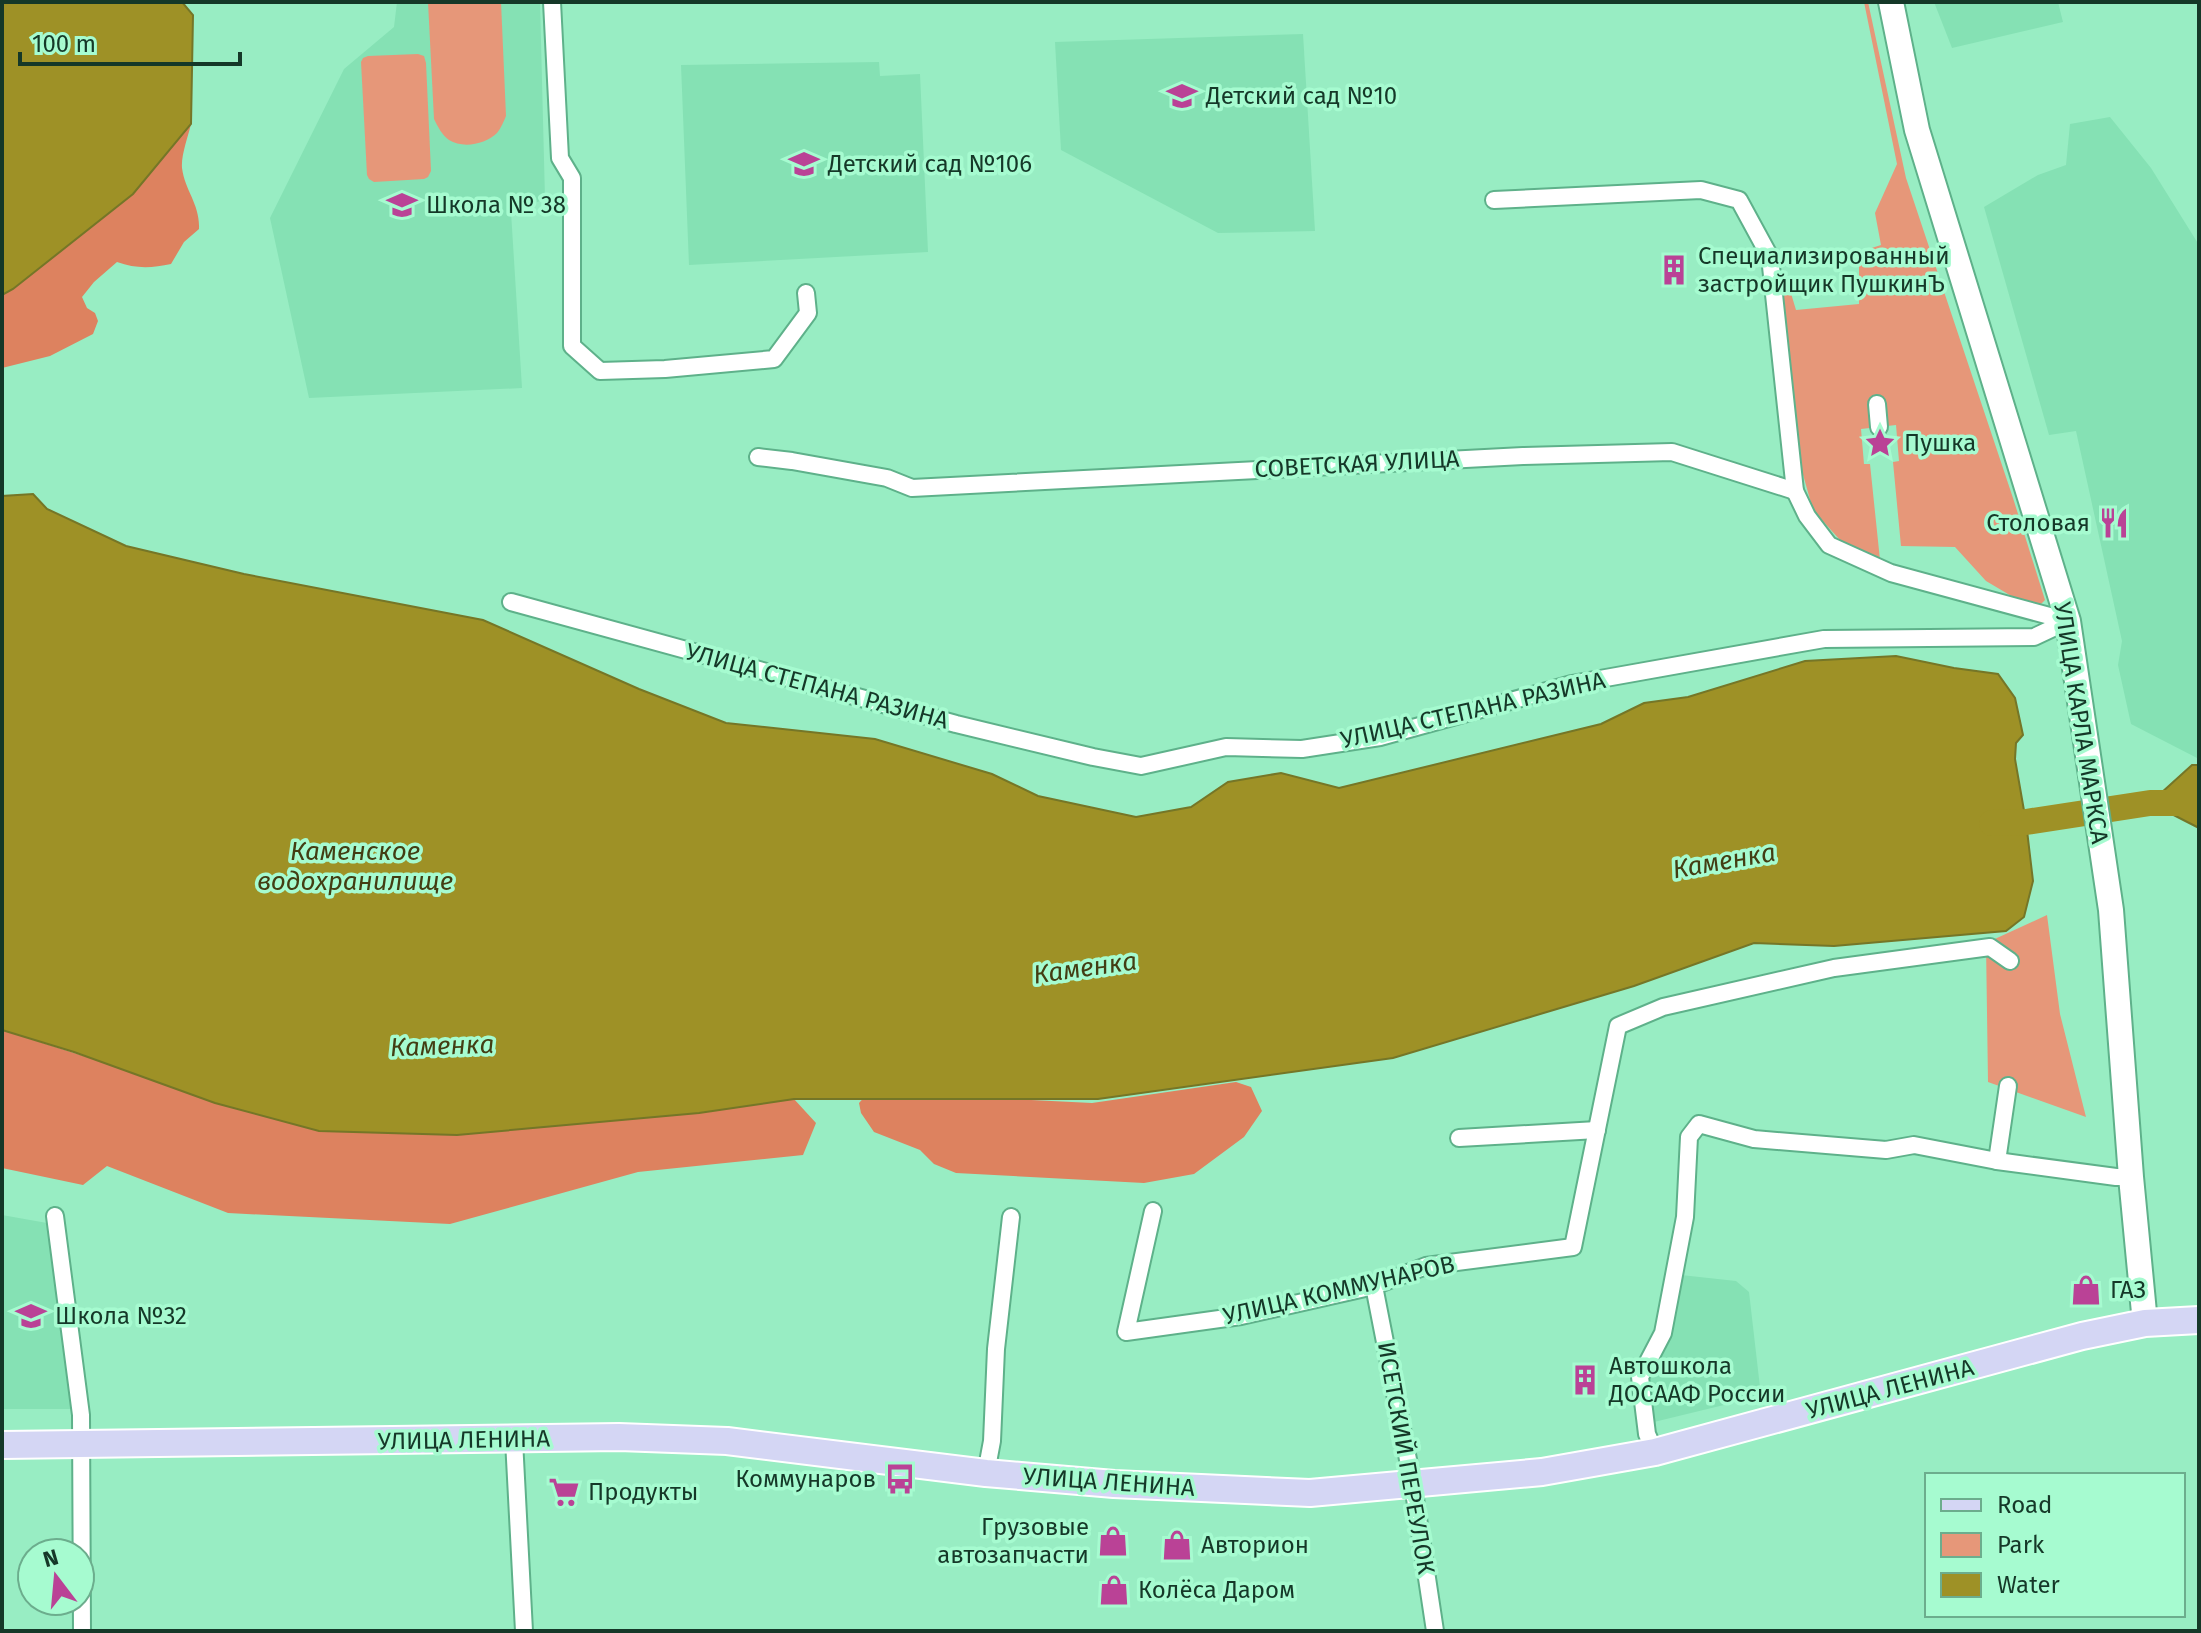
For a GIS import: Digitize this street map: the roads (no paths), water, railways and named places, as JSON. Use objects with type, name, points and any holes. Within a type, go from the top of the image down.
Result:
[{"type":"main road","name":"УЛИЦА КАРЛА МАРКСА","points":[[1891,2],[1917,130],[2068,621],[2111,910],[2145,1323]]},
{"type":"main road","name":"УЛИЦА ЛЕНИНА","points":[[2,1445],[619,1437],[727,1441],[986,1473],[1114,1484],[1310,1493],[1542,1472],[1655,1452],[2082,1336],[2145,1323],[2199,1320]]},
{"type":"street","points":[[552,2],[560,158],[572,178],[572,346],[600,371],[665,369],[774,359],[808,313],[806,293]]},
{"type":"street","points":[[1494,200],[1701,190],[1739,200],[1770,257],[1795,491],[1807,516],[1829,545],[1891,573],[2068,621]]},
{"type":"street","points":[[1877,404],[1879,427]]},
{"type":"street","name":"СОВЕТСКАЯ УЛИЦА","points":[[758,457],[887,478],[912,488],[1507,457],[1672,452],[1795,491]]},
{"type":"street","name":"УЛИЦА СТЕПАНА РАЗИНА","points":[[511,602],[956,724],[1141,766],[1226,747],[1302,749],[1380,737],[1572,684],[1824,639],[2034,637],[2068,621]]},
{"type":"street","name":"УЛИЦА КОММУНАРОВ","points":[[1153,1211],[1126,1332],[1241,1316],[1374,1286],[1426,1266],[1573,1247],[1618,1026],[1663,1007],[1834,968],[1990,947],[2010,961]]},
{"type":"street","points":[[1997,1161],[2008,1086]]},
{"type":"street","points":[[1655,1452],[1647,1434],[1640,1377],[1663,1333],[1685,1217],[1689,1137],[1699,1124],[1754,1139],[1886,1150],[1914,1145],[1997,1161],[2131,1177]]},
{"type":"street","points":[[1459,1138],[1597,1130]]},
{"type":"street","points":[[55,1216],[81,1415],[82,1631]]},
{"type":"street","points":[[986,1473],[992,1441],[996,1349],[1011,1217]]},
{"type":"street","name":"ИСЕТСКИЙ ПЕРЕУЛОК","points":[[1374,1286],[1413,1485],[1435,1631]]},
{"type":"street","points":[[514,1440],[524,1631]]},
{"type":"water","points":[[2,2],[182,2],[193,15],[191,124],[133,194],[2,295]]},
{"type":"water","name":"Каменское водохранилище","points":[[33,494],[47,509],[126,546],[244,574],[483,620],[639,689],[726,723],[875,739],[992,774],[1038,796],[1136,817],[1191,807],[1228,782],[1281,773],[1339,788],[1601,724],[1644,703],[1688,697],[1805,661],[1896,656],[1998,674],[2015,698],[2023,735],[2016,743],[2015,759],[2033,881],[2024,917],[2006,931],[1834,946],[1754,943],[1634,986],[1393,1058],[1098,1099],[794,1099],[699,1113],[457,1135],[319,1131],[215,1103],[74,1052],[2,1030],[2,496]]},
{"type":"water","points":[[2192,765],[2199,765],[2199,828],[2150,803]]},
{"type":"waterway","name":"Каменка","points":[[1992,823],[2026,822],[2150,803],[2199,803]]},
{"type":"place","name":"Детский сад №10","points":[[1182,96]]},
{"type":"place","name":"Детский сад №106","points":[[804,164]]},
{"type":"place","name":"Школа № 38","points":[[402,205]]},
{"type":"place","name":"Специализированный застройщик ПушкинЪ","points":[[1674,270]]},
{"type":"place","name":"Пушка","points":[[1880,443]]},
{"type":"place","name":"Столовая","points":[[2114,523]]},
{"type":"place","name":"ГАЗ","points":[[2086,1290]]},
{"type":"place","name":"Школа №32","points":[[31,1316]]},
{"type":"place","name":"Автошкола ДОСААФ России","points":[[1585,1380]]},
{"type":"place","name":"Коммунаров","points":[[900,1479]]},
{"type":"place","name":"Продукты","points":[[564,1492]]},
{"type":"place","name":"Грузовые автозапчасти","points":[[1113,1541]]},
{"type":"place","name":"Авторион","points":[[1177,1545]]},
{"type":"place","name":"Колёса Даром","points":[[1114,1590]]}]
